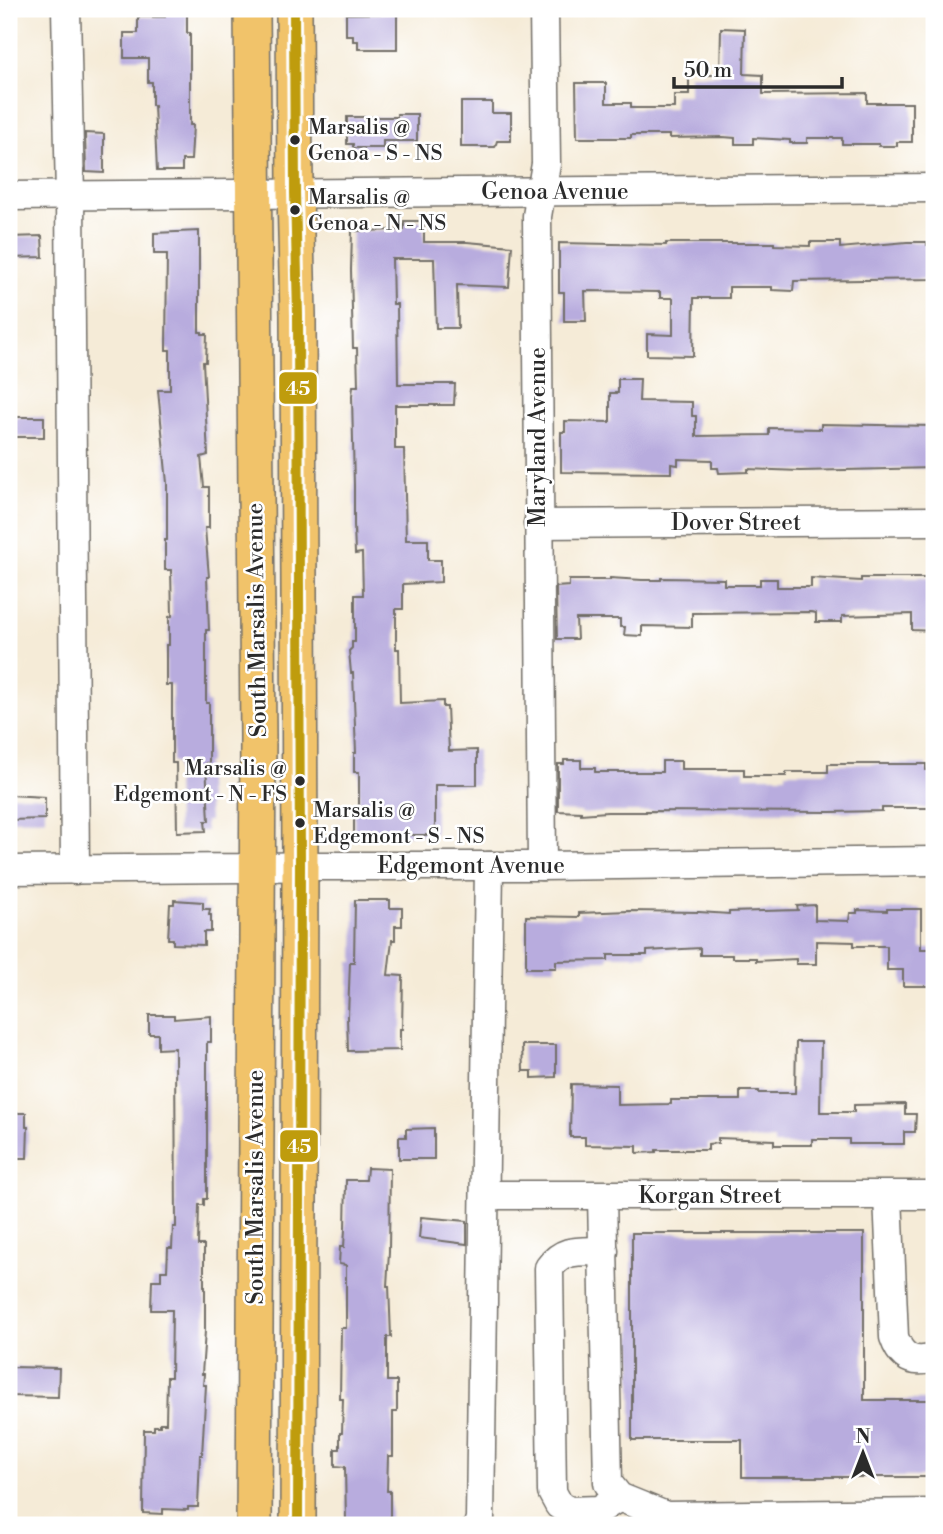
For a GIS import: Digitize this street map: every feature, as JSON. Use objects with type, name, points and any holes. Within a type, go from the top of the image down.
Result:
[{"type":"main road","name":"South Marsalis Avenue","points":[[252,9],[258,868],[254,1525]]},
{"type":"main road","name":"South Marsalis Avenue","points":[[294,9],[300,866],[298,1525]]},
{"type":"street","points":[[66,9],[75,870]]},
{"type":"street","name":"Maryland Avenue","points":[[542,866],[537,216],[546,164],[544,9]]},
{"type":"street","name":"Genoa Avenue","points":[[9,196],[934,188]]},
{"type":"street","name":"Dover Street","points":[[538,524],[934,522]]},
{"type":"street","name":"Edgemont Avenue","points":[[9,870],[934,861]]},
{"type":"street","points":[[478,1525],[489,866]]},
{"type":"street","name":"Korgan Street","points":[[485,1195],[934,1195]]},
{"type":"street","points":[[603,1196],[608,1483],[619,1497],[666,1521],[934,1513]]},
{"type":"street","points":[[888,1196],[894,1337],[899,1351],[907,1358],[934,1358]]},
{"type":"street","points":[[604,1251],[565,1253],[549,1268],[552,1492],[558,1505],[569,1511],[599,1510],[619,1497]]},
{"type":"building","points":[[165,13],[187,13],[187,33],[190,33],[190,125],[193,125],[191,160],[182,160],[182,171],[157,171],[154,105],[152,82],[148,82],[148,58],[124,58],[124,33],[138,33],[138,17],[165,17]]},
{"type":"building","points":[[397,13],[397,49],[358,49],[358,41],[353,41],[353,35],[346,35],[346,14]]},
{"type":"building","points":[[721,28],[745,29],[744,74],[763,75],[763,94],[867,93],[867,103],[912,103],[912,142],[897,142],[897,146],[879,146],[842,144],[842,138],[807,138],[807,143],[790,143],[790,140],[753,138],[753,144],[735,144],[735,138],[723,137],[669,138],[669,135],[631,135],[631,138],[577,138],[576,83],[606,83],[606,103],[631,103],[631,108],[674,108],[674,95],[689,95],[689,75],[720,75]]},
{"type":"building","points":[[461,102],[492,102],[492,113],[511,113],[511,141],[497,141],[495,147],[461,147]]},
{"type":"building","points":[[397,114],[417,114],[417,141],[383,141],[383,148],[353,148],[353,144],[347,144],[347,117],[397,117]]},
{"type":"building","points":[[85,133],[104,134],[104,173],[86,172]]},
{"type":"building","points":[[404,221],[424,221],[424,242],[512,246],[509,287],[457,285],[458,328],[436,328],[434,259],[392,259],[393,304],[397,304],[398,384],[455,384],[454,405],[395,405],[395,449],[404,449],[406,540],[428,540],[428,560],[441,560],[441,582],[403,584],[403,609],[396,609],[400,703],[443,701],[443,707],[447,707],[449,751],[477,750],[477,785],[435,785],[435,835],[354,835],[354,811],[359,811],[359,772],[354,772],[356,753],[353,673],[349,651],[352,642],[355,642],[355,595],[363,595],[362,553],[355,554],[354,524],[352,396],[353,386],[358,386],[357,348],[353,348],[352,231],[404,230]]},
{"type":"building","points":[[199,231],[199,332],[207,334],[206,362],[203,362],[208,455],[201,457],[204,487],[209,487],[209,528],[205,528],[209,577],[206,703],[209,703],[209,763],[206,763],[209,821],[205,821],[206,831],[177,832],[176,763],[172,763],[172,685],[166,685],[166,645],[169,645],[169,617],[172,616],[171,570],[165,570],[167,483],[158,390],[170,390],[170,350],[166,350],[167,254],[154,254],[154,233]]},
{"type":"building","points":[[42,236],[43,257],[9,258],[9,237]]},
{"type":"building","points":[[810,242],[840,242],[840,248],[927,242],[927,245],[934,245],[934,279],[794,281],[793,291],[772,290],[772,287],[729,287],[729,298],[694,298],[693,356],[647,355],[647,334],[673,335],[673,298],[660,298],[660,292],[585,291],[586,321],[564,321],[564,292],[559,292],[559,243],[774,243],[810,246]]},
{"type":"building","points":[[618,379],[640,379],[639,401],[692,402],[692,416],[696,416],[696,436],[769,435],[769,428],[821,429],[821,424],[934,426],[934,468],[800,471],[748,469],[748,472],[719,473],[718,468],[712,468],[712,460],[678,459],[678,465],[671,464],[671,473],[561,472],[561,432],[565,432],[565,421],[610,422],[610,393],[618,393]]},
{"type":"building","points":[[9,417],[44,417],[44,437],[9,437]]},
{"type":"building","points":[[811,578],[861,581],[861,578],[934,578],[934,631],[912,630],[912,614],[842,616],[842,622],[816,622],[816,613],[811,612],[692,613],[692,627],[642,626],[642,636],[624,635],[625,627],[620,627],[620,619],[576,619],[577,639],[557,639],[556,587],[569,586],[569,580],[724,579],[724,585],[760,585],[760,579],[777,579],[777,587],[811,587]]},
{"type":"building","points":[[564,760],[581,760],[581,768],[595,768],[595,772],[662,772],[662,761],[681,761],[681,769],[744,769],[744,776],[828,772],[828,764],[926,764],[926,770],[934,770],[934,808],[830,812],[646,811],[581,814],[558,811],[558,764],[564,764]]},
{"type":"building","points":[[9,795],[45,797],[45,819],[9,820]]},
{"type":"building","points":[[174,900],[203,902],[203,909],[210,909],[211,932],[204,932],[204,945],[173,944],[173,939],[168,939],[170,904],[174,904]]},
{"type":"building","points":[[355,900],[390,900],[390,908],[402,908],[402,926],[395,926],[388,975],[403,976],[400,1050],[348,1051],[347,1016],[350,962],[354,962]]},
{"type":"building","points":[[815,905],[815,920],[849,921],[850,913],[857,913],[857,910],[921,909],[921,949],[934,949],[934,986],[903,986],[903,970],[887,970],[887,946],[854,946],[854,942],[816,941],[816,964],[796,964],[796,959],[756,961],[756,958],[732,958],[732,955],[700,955],[700,948],[647,951],[647,955],[608,955],[608,960],[556,961],[556,968],[526,968],[526,916],[579,917],[579,913],[629,911],[729,914],[798,910],[797,906]]},
{"type":"building","points":[[149,1015],[174,1015],[174,1019],[211,1016],[211,1042],[207,1042],[207,1199],[204,1199],[204,1205],[199,1205],[198,1245],[204,1245],[205,1286],[202,1374],[203,1385],[206,1385],[198,1507],[188,1507],[188,1510],[163,1509],[163,1514],[143,1513],[144,1430],[154,1430],[154,1426],[166,1423],[167,1377],[171,1377],[172,1310],[151,1310],[152,1280],[161,1280],[161,1271],[167,1271],[168,1248],[172,1248],[173,1227],[176,1227],[175,1048],[158,1049],[158,1034],[149,1034]]},
{"type":"building","points":[[796,1042],[821,1042],[820,1112],[854,1112],[854,1105],[905,1104],[905,1114],[916,1114],[915,1132],[904,1132],[904,1144],[849,1144],[849,1139],[812,1139],[812,1145],[774,1145],[774,1140],[718,1138],[718,1143],[708,1144],[708,1150],[656,1150],[637,1153],[637,1146],[585,1145],[585,1137],[570,1137],[571,1084],[617,1085],[617,1105],[671,1104],[671,1100],[740,1100],[740,1091],[795,1093]]},
{"type":"building","points":[[522,1045],[556,1045],[556,1077],[532,1078],[532,1071],[523,1071]]},
{"type":"building","points":[[9,1113],[26,1113],[27,1158],[9,1158]]},
{"type":"building","points":[[434,1128],[434,1159],[399,1159],[399,1137],[406,1137],[406,1129]]},
{"type":"building","points":[[367,1168],[390,1169],[387,1286],[391,1337],[387,1337],[387,1381],[397,1381],[397,1412],[393,1412],[393,1456],[388,1456],[390,1522],[346,1521],[345,1467],[335,1466],[335,1449],[340,1449],[342,1433],[341,1328],[346,1328],[346,1265],[339,1264],[340,1247],[344,1247],[346,1180],[366,1180]]},
{"type":"building","points":[[421,1217],[467,1221],[467,1244],[419,1238]]},
{"type":"building","points":[[632,1233],[864,1233],[864,1400],[934,1400],[934,1477],[742,1477],[742,1440],[632,1440]]},
{"type":"building","points":[[11,1367],[59,1368],[58,1397],[11,1396]]},
{"type":"transit line","name":"45","points":[[294,9],[300,866],[298,1525]]},
{"type":"place","name":"Marsalis @ Genoa - S - NS","points":[[295,140]]},
{"type":"place","name":"Marsalis @ Genoa - N - NS","points":[[295,210]]},
{"type":"place","name":"Marsalis @ Edgemont - N - FS","points":[[300,781]]},
{"type":"place","name":"Marsalis @ Edgemont - S - NS","points":[[300,823]]}]
